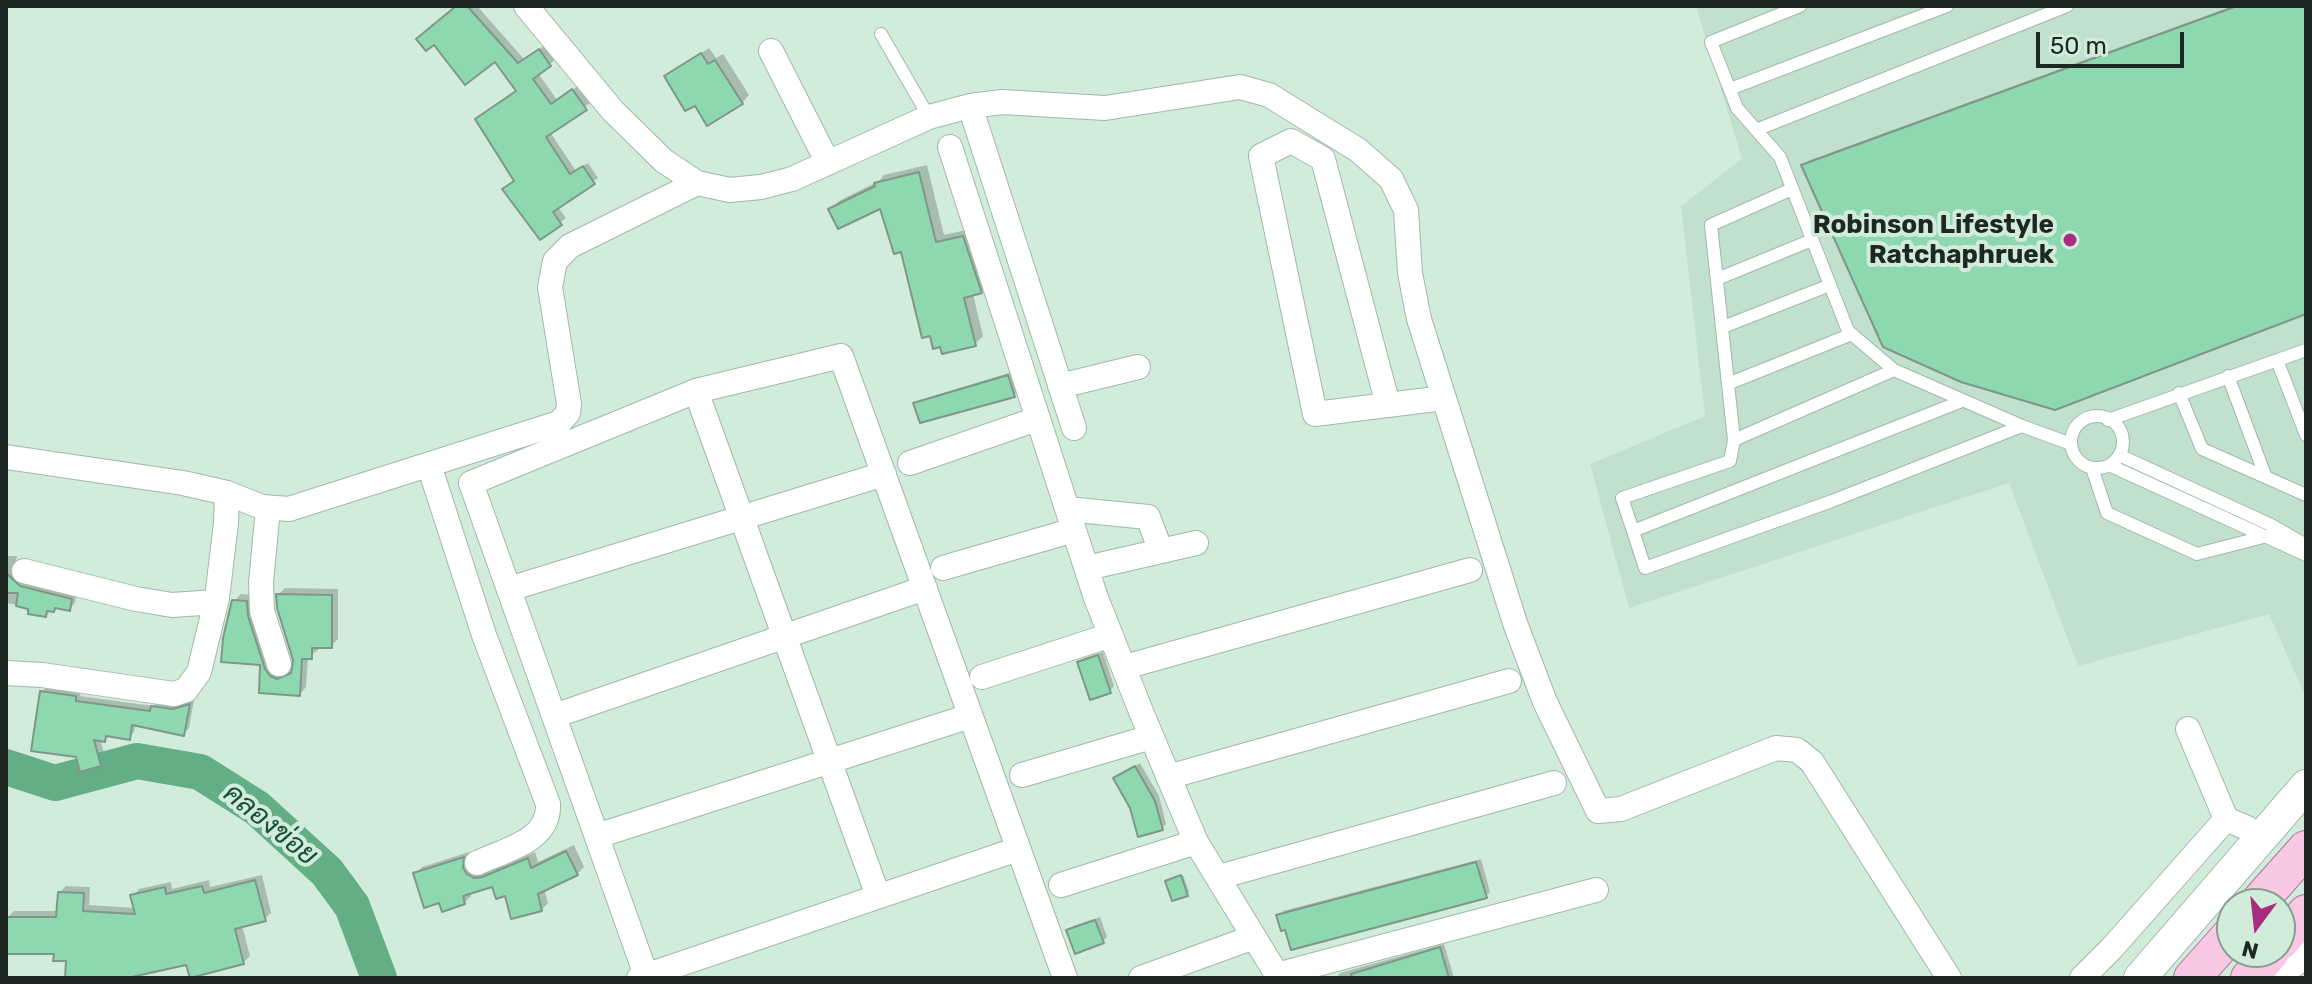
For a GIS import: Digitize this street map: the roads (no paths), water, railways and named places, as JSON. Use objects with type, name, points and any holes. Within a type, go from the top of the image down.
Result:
[{"type":"main road","points":[[2140,978],[2306,786]]},
{"type":"main road","points":[[2271,888],[2306,849]]},
{"type":"main road","points":[[2192,978],[2216,951]]},
{"type":"main road","points":[[2269,978],[2306,951]]},
{"type":"main road","points":[[2301,978],[2306,972]]},
{"type":"street","points":[[526,6],[613,111],[664,161],[697,183],[730,190],[761,187],[792,179],[929,117],[970,106],[1002,102],[1105,108],[1240,87],[1269,95],[1358,150],[1391,179],[1406,210],[1410,273],[1419,319],[1516,626],[1545,702],[1598,811],[1621,809],[1776,748],[1797,750],[1812,762],[1949,978]]},
{"type":"street","points":[[771,51],[828,163]]},
{"type":"street","points":[[970,106],[1074,428]]},
{"type":"street","points":[[1388,405],[1323,159],[1291,141],[1261,156],[1315,414],[1388,405],[1444,398]]},
{"type":"street","points":[[950,147],[1070,519],[1151,737],[1196,842],[1278,976],[1596,890]]},
{"type":"street","points":[[6,457],[144,476],[227,493],[268,508],[289,509],[559,423],[568,413],[569,404],[550,287],[555,261],[570,246],[697,183]]},
{"type":"street","points":[[1018,849],[644,977],[471,483],[696,391],[841,356],[1065,978]]},
{"type":"street","points":[[1060,386],[1138,367]]},
{"type":"street","points":[[696,391],[878,896]]},
{"type":"street","points":[[910,463],[1037,419]]},
{"type":"street","points":[[429,465],[484,635],[548,804],[549,816],[545,826],[535,836],[477,863]]},
{"type":"street","points":[[509,589],[884,474]]},
{"type":"street","points":[[6,673],[42,675],[174,694],[186,690],[199,672],[216,602],[225,539],[227,493]]},
{"type":"street","points":[[268,508],[262,611],[279,664]]},
{"type":"street","points":[[943,568],[1070,519],[1148,517],[1161,551]]},
{"type":"street","points":[[1087,568],[1196,543]]},
{"type":"street","points":[[1125,667],[1470,570]]},
{"type":"street","points":[[24,571],[172,605],[216,602]]},
{"type":"street","points":[[554,716],[925,588]]},
{"type":"street","points":[[982,677],[1111,635]]},
{"type":"street","points":[[1168,777],[1509,681]]},
{"type":"street","points":[[597,836],[970,716]]},
{"type":"street","points":[[2188,729],[2226,819],[2247,828],[2259,840]]},
{"type":"street","points":[[1022,775],[1151,737]]},
{"type":"street","points":[[1219,877],[1554,783]]},
{"type":"street","points":[[2082,978],[2226,819]]},
{"type":"street","points":[[1061,885],[1196,842]]},
{"type":"street","points":[[1141,978],[1254,937]]},
{"type":"lane","points":[[1800,6],[1711,42],[1737,108],[1780,157],[1848,331],[1894,370],[2071,444]]},
{"type":"lane","points":[[1730,89],[1947,6]]},
{"type":"lane","points":[[1756,130],[2067,6]]},
{"type":"lane","points":[[881,34],[929,117]]},
{"type":"lane","points":[[1792,189],[1711,225],[1730,383],[1734,440],[1730,461],[1622,498],[1645,568],[1832,501],[2022,426]]},
{"type":"lane","points":[[1717,279],[1812,240]]},
{"type":"lane","points":[[1723,327],[1830,285]]},
{"type":"lane","points":[[1730,383],[1852,334]]},
{"type":"lane","points":[[2108,420],[2306,350]]},
{"type":"lane","points":[[2277,360],[2306,435]]},
{"type":"lane","points":[[1734,440],[1894,370]]},
{"type":"lane","points":[[2228,376],[2265,475]]},
{"type":"lane","points":[[2179,393],[2202,449],[2306,495]]},
{"type":"lane","points":[[1633,531],[1962,401]]},
{"type":"lane","points":[[2109,465],[2119,455],[2120,432],[2108,420],[2094,417],[2079,423],[2071,436],[2078,460],[2092,468],[2109,465],[2306,555]]},
{"type":"lane","points":[[2119,455],[2271,525],[2306,545]]},
{"type":"lane","points":[[2092,468],[2107,513],[2197,554],[2267,536]]},
{"type":"waterway","name":"คลองข่อย","points":[[6,767],[55,783],[137,761],[200,772],[257,808],[327,872],[352,906],[379,978]]},
{"type":"place","name":"Robinson Lifestyle Ratchaphruek","points":[[2070,240]]}]
